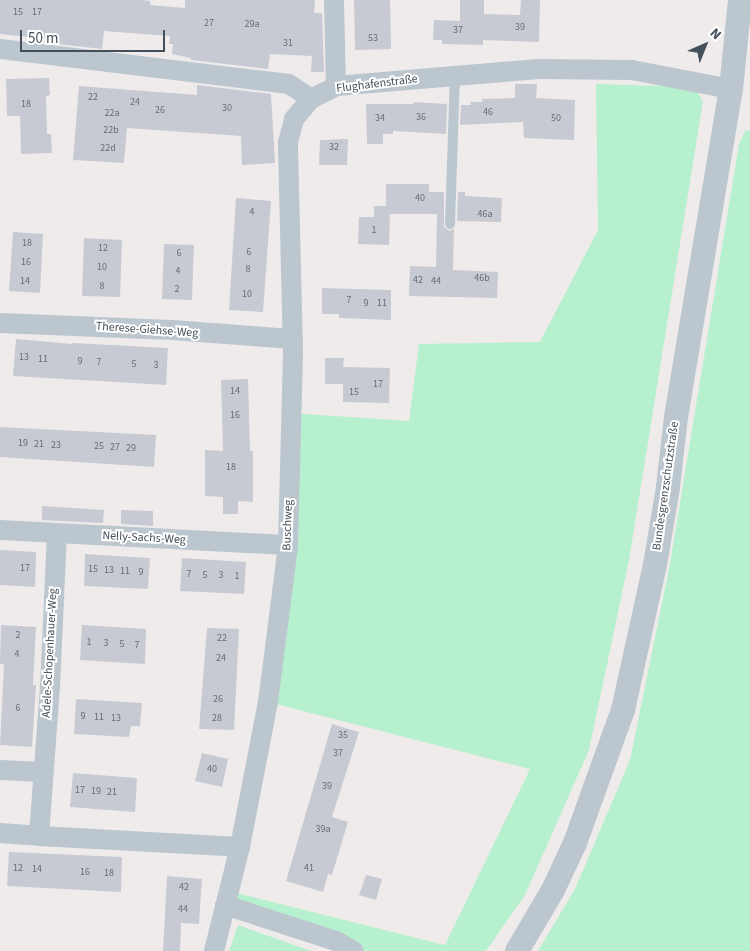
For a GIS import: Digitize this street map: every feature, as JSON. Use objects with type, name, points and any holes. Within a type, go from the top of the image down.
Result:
[{"type":"street","points":[[334,0],[336,86]]},
{"type":"street","name":"Bundesgrenzschutzstraße","points":[[517,951],[553,890],[575,844],[623,710],[655,565],[668,487],[676,417],[731,88],[740,0]]},
{"type":"street","points":[[0,49],[289,84],[311,99]]},
{"type":"street","name":"Flughafenstraße","points":[[311,99],[336,86],[539,69],[632,70],[731,88]]},
{"type":"street","name":"Buschweg","points":[[214,951],[240,847],[268,702],[288,545],[293,339],[288,142],[294,119],[311,99]]},
{"type":"street","name":"Therese-Giehse-Weg","points":[[0,323],[152,329],[293,339]]},
{"type":"street","name":"Nelly-Sachs-Weg","points":[[0,530],[288,545]]},
{"type":"street","name":"Adele-Schopenhauer-Weg","points":[[39,836],[42,772],[50,687],[57,533]]},
{"type":"street","points":[[0,770],[42,772]]},
{"type":"street","points":[[0,833],[240,847]]},
{"type":"street","points":[[225,904],[336,941],[353,951]]},
{"type":"lane","points":[[450,224],[455,76]]},
{"type":"green space","points":[[596,84],[694,87],[703,101],[629,560],[589,750],[525,895],[486,951],[359,951],[225,905],[229,891],[445,945],[530,769],[268,702],[290,413],[409,421],[419,344],[540,342],[598,230]]},
{"type":"green space","points":[[750,130],[750,951],[538,951],[575,889],[630,760],[670,564],[739,144],[745,131]]},
{"type":"green space","points":[[238,925],[311,951],[229,951]]},
{"type":"building","points":[[0,0],[141,0],[150,1],[150,5],[185,8],[185,0],[315,0],[314,13],[322,13],[324,72],[311,72],[312,56],[270,54],[268,69],[191,60],[191,58],[172,54],[173,44],[169,44],[170,36],[104,31],[102,49],[48,43],[48,39],[0,34]]},
{"type":"building","points":[[354,0],[390,0],[391,49],[355,50]]},
{"type":"building","points":[[460,0],[484,0],[484,14],[520,15],[521,0],[540,0],[539,42],[483,40],[483,45],[442,44],[442,40],[433,40],[434,20],[460,21]]},
{"type":"building","points":[[49,78],[50,95],[46,96],[47,134],[51,134],[52,153],[21,154],[20,116],[7,116],[6,79]]},
{"type":"building","points":[[515,84],[537,84],[536,98],[575,100],[574,140],[524,138],[523,122],[460,125],[461,105],[471,105],[470,102],[482,102],[482,99],[515,98]]},
{"type":"building","points":[[197,85],[271,94],[275,163],[242,165],[241,136],[127,128],[124,163],[73,160],[79,86],[197,95]]},
{"type":"building","points":[[414,102],[447,104],[446,134],[393,131],[393,134],[383,134],[383,144],[367,144],[366,104],[413,104]]},
{"type":"building","points":[[348,139],[347,165],[319,165],[320,140]]},
{"type":"building","points":[[386,184],[429,184],[429,192],[444,192],[444,227],[449,231],[454,229],[453,270],[498,272],[497,298],[409,296],[410,266],[436,267],[437,214],[390,214],[389,245],[358,244],[359,217],[374,217],[374,206],[386,206]]},
{"type":"building","points":[[458,192],[465,192],[465,196],[502,198],[501,222],[457,221]]},
{"type":"building","points":[[236,198],[271,201],[263,312],[229,310]]},
{"type":"building","points":[[13,232],[43,234],[40,293],[9,291]]},
{"type":"building","points":[[84,238],[122,240],[120,297],[82,296]]},
{"type":"building","points":[[164,244],[194,245],[192,300],[162,299]]},
{"type":"building","points":[[322,288],[391,290],[391,320],[339,318],[339,314],[322,314]]},
{"type":"building","points":[[16,339],[72,344],[168,348],[166,385],[13,376]]},
{"type":"building","points":[[325,358],[344,358],[343,367],[390,368],[389,403],[343,402],[343,384],[325,384]]},
{"type":"building","points":[[248,379],[250,451],[253,451],[253,502],[238,501],[238,514],[223,514],[223,497],[205,496],[205,450],[223,451],[221,380]]},
{"type":"building","points":[[0,427],[156,435],[154,467],[0,457]]},
{"type":"building","points":[[42,506],[104,510],[103,523],[42,520]]},
{"type":"building","points":[[121,510],[153,511],[153,526],[121,524]]},
{"type":"building","points":[[0,550],[36,552],[35,587],[0,585]]},
{"type":"building","points":[[85,554],[150,558],[148,589],[84,586]]},
{"type":"building","points":[[182,558],[246,562],[244,594],[180,591]]},
{"type":"building","points":[[1,625],[36,627],[33,685],[36,685],[32,747],[0,745],[4,664],[0,664]]},
{"type":"building","points":[[82,625],[146,629],[145,664],[80,660]]},
{"type":"building","points":[[207,628],[239,629],[234,730],[199,729]]},
{"type":"building","points":[[76,699],[142,703],[140,726],[131,726],[129,737],[74,734]]},
{"type":"building","points":[[332,724],[359,732],[332,817],[348,822],[332,875],[328,874],[323,892],[286,881]]},
{"type":"building","points":[[202,753],[228,759],[222,787],[195,781]]},
{"type":"building","points":[[73,773],[137,778],[135,812],[70,807]]},
{"type":"building","points":[[9,852],[122,857],[121,892],[7,886]]},
{"type":"building","points":[[366,875],[382,879],[376,900],[359,895]]},
{"type":"building","points":[[167,876],[202,879],[199,924],[181,923],[180,951],[163,951]]}]
